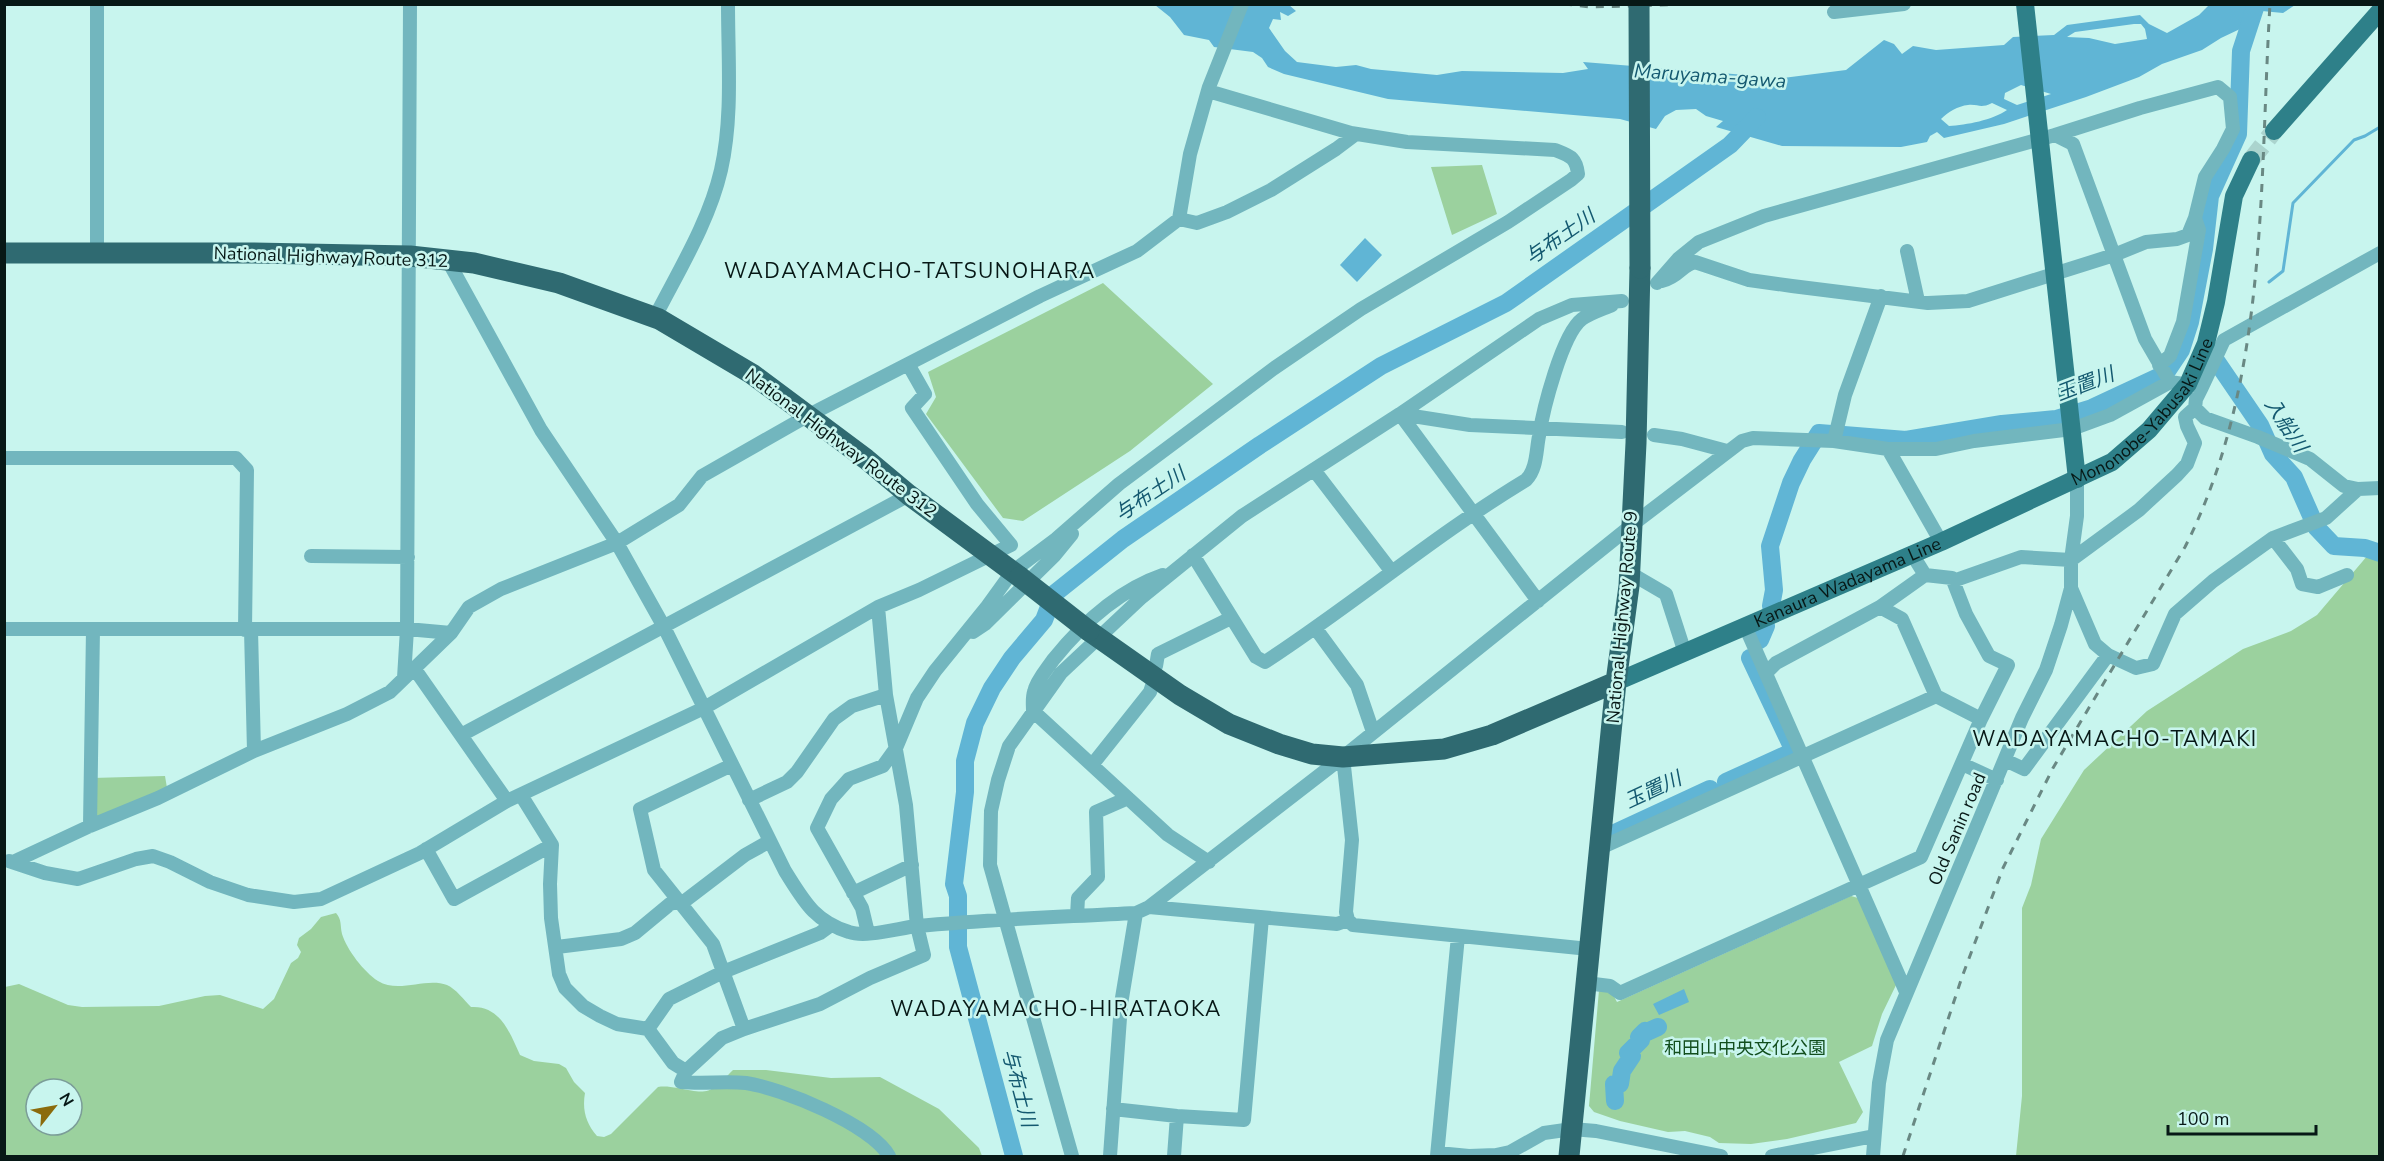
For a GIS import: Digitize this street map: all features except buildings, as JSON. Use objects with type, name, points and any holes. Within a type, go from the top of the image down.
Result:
[{"type":"highway","name":"National Highway Route 9","points":[[1569,1156],[1616,682],[1630,573],[1640,267],[1640,4]]},
{"type":"highway","name":"National Highway Route 312","points":[[4,253],[410,256],[447,259],[559,283],[655,317],[752,374],[809,415],[909,495],[1094,634],[1180,695],[1229,724],[1279,744],[1312,753],[1342,757],[1444,749],[1492,735],[1616,682]]},
{"type":"main road","name":"Mononobe-Yabusaki Line","points":[[2025,4],[2044,136],[2053,274],[2077,479],[2112,462],[2142,437],[2169,409],[2186,384],[2206,343],[2212,323],[2234,196],[2251,160]]},
{"type":"main road","points":[[2274,131],[2379,11]]},
{"type":"main road","name":"Kanaura Wadayama Line","points":[[1616,682],[1941,542],[2077,479]]},
{"type":"street","points":[[97,4],[97,252]]},
{"type":"street","points":[[411,4],[407,629],[409,673],[461,735],[507,801]]},
{"type":"street","points":[[655,317],[695,240],[712,202],[722,169],[728,90],[728,4]]},
{"type":"street","points":[[9,861],[158,798],[254,751],[347,714],[390,692],[451,633],[469,607],[501,589],[617,543],[679,505],[702,476],[809,415],[1040,296],[1137,251],[1179,219],[1190,154],[1208,89],[1242,4]]},
{"type":"street","points":[[1834,12],[1904,4]]},
{"type":"street","points":[[2218,87],[2230,96],[2232,129],[2223,149],[2205,177],[2195,218],[2188,235],[2177,239],[2146,242],[2114,255],[1968,302],[1918,301],[1749,280],[1695,262],[1690,263],[1673,279],[1658,283],[1678,259],[1699,242],[1764,216],[2218,87]]},
{"type":"street","points":[[868,933],[862,909],[817,828],[831,799],[849,779],[882,766],[896,748],[917,698],[935,671],[1016,575],[1119,484],[1273,369],[1361,309],[1508,222],[1578,174],[1577,163],[1573,157],[1555,150],[1407,142],[1356,134],[1208,89]]},
{"type":"street","points":[[1179,219],[1197,223],[1227,212],[1271,190],[1356,134]]},
{"type":"street","points":[[1953,581],[2021,557],[2071,561],[2139,510],[2187,464],[2194,443],[2186,417],[2195,408],[2196,399],[2186,384],[2159,365],[2145,339],[2073,144],[2044,136]]},
{"type":"street","points":[[2159,365],[2170,356],[2183,322],[2199,230],[2195,218]]},
{"type":"street","points":[[1907,250],[1918,301]]},
{"type":"street","points":[[1110,1156],[1121,1004],[1142,910],[1209,862],[1727,451],[1742,441],[1753,438],[1833,441],[1888,449],[1936,449],[2071,420],[2110,416],[2186,384],[2224,340],[2379,254]]},
{"type":"street","points":[[447,259],[541,430],[617,543],[664,627],[785,872],[814,914],[831,925],[851,933],[1142,910],[1337,924],[1348,920]]},
{"type":"street","points":[[1833,441],[1845,395],[1881,296]]},
{"type":"street","points":[[1072,1156],[1003,921],[990,865],[991,811],[1009,746],[1061,673],[1094,634],[1174,572],[1193,555],[1242,516],[1556,310],[1572,305],[1622,301],[1583,318],[1574,327],[1557,365],[1540,427],[1533,473],[1526,480],[1473,512],[1316,629],[1265,662],[1256,657],[1193,555]]},
{"type":"street","points":[[9,861],[45,873],[78,879],[136,858],[153,856],[231,890],[294,902],[309,902],[336,894],[426,849],[507,801],[704,708],[878,607],[919,590],[1011,545],[976,504],[912,408],[925,394],[908,364]]},
{"type":"street","points":[[2195,408],[2205,418],[2310,459],[2344,486],[2358,489],[2379,488]]},
{"type":"street","points":[[1400,414],[1538,601]]},
{"type":"street","points":[[1400,414],[1470,425],[1622,432]]},
{"type":"street","points":[[1654,435],[1682,439],[1727,451]]},
{"type":"street","points":[[1888,449],[1941,542]]},
{"type":"street","points":[[4,458],[236,458],[247,470],[248,630],[254,751]]},
{"type":"street","points":[[1314,470],[1392,572]]},
{"type":"street","name":"Old Sanin road","points":[[1873,1156],[1879,1083],[1887,1040],[2005,760],[2046,669],[2071,588],[2071,561],[2077,516],[2077,479]]},
{"type":"street","points":[[2071,588],[2095,644],[2108,655],[2136,668],[2153,664],[2175,614],[2213,581],[2273,538],[2326,518],[2358,489]]},
{"type":"street","points":[[461,735],[909,495]]},
{"type":"street","points":[[960,640],[986,624],[1054,556],[1094,506]]},
{"type":"street","points":[[2273,538],[2296,569],[2302,584],[2318,587],[2347,575]]},
{"type":"street","points":[[1912,554],[1925,575]]},
{"type":"street","points":[[311,556],[408,557]]},
{"type":"street","points":[[1033,711],[1034,692],[1045,671],[1068,642],[1091,619],[1145,581],[1174,572]]},
{"type":"street","points":[[1630,573],[1666,594],[1685,653]]},
{"type":"street","points":[[1587,983],[1610,986],[1620,993],[1921,857],[1981,719],[2008,665],[1989,656],[1966,614],[1952,578],[1925,575],[1880,607],[1776,663],[1766,673]]},
{"type":"street","points":[[878,607],[886,694],[906,805],[917,926],[924,955],[870,978],[820,1004],[722,1038],[686,1071],[681,1082],[734,1082],[783,1092],[824,1110],[864,1133],[889,1156]]},
{"type":"street","points":[[1880,607],[1902,619],[1936,696],[1981,719]]},
{"type":"street","points":[[1156,666],[1158,654],[1231,618]]},
{"type":"street","points":[[1745,626],[1906,992]]},
{"type":"street","points":[[4,629],[407,629],[451,633]]},
{"type":"street","points":[[90,826],[93,629]]},
{"type":"street","points":[[1316,629],[1357,686],[1373,732]]},
{"type":"street","points":[[2005,760],[2024,769],[2108,655]]},
{"type":"street","points":[[1092,765],[1150,692],[1152,686]]},
{"type":"street","points":[[749,800],[787,782],[809,756],[834,719],[852,706],[886,694]]},
{"type":"street","points":[[1600,848],[1936,696]]},
{"type":"street","points":[[1033,711],[1167,835],[1209,862]]},
{"type":"street","points":[[1342,757],[1352,840],[1346,912],[1348,920],[1353,925],[1589,949]]},
{"type":"street","points":[[1962,764],[1997,780]]},
{"type":"street","points":[[732,765],[640,809],[654,870],[713,944],[744,1029]]},
{"type":"street","points":[[520,795],[552,845],[551,918],[557,947],[559,974],[565,988],[583,1006],[617,1024],[648,1029],[673,1063],[686,1071]]},
{"type":"street","points":[[1077,916],[1078,898],[1098,877],[1096,812],[1128,798]]},
{"type":"street","points":[[557,947],[621,939],[635,933],[670,904],[686,900],[745,855],[770,841]]},
{"type":"street","points":[[426,849],[454,899],[552,845]]},
{"type":"street","points":[[853,893],[912,865]]},
{"type":"street","points":[[1113,1109],[1244,1120],[1262,918]]},
{"type":"street","points":[[648,1029],[669,999],[723,972],[820,933],[831,925]]},
{"type":"street","points":[[1458,936],[1437,1155],[1496,1155],[1510,1152],[1544,1134],[1572,1129],[1596,1131],[1721,1156]]},
{"type":"street","points":[[1174,1156],[1177,1116]]},
{"type":"street","points":[[1772,1156],[1874,1136]]},
{"type":"green space","points":[[1482,165],[1497,214],[1452,235],[1431,167]]},
{"type":"green space","points":[[1103,283],[1213,384],[1130,451],[1023,521],[1003,518],[926,414],[936,397],[928,372]]},
{"type":"green space","points":[[2379,542],[2379,1156],[2016,1156],[2022,1096],[2022,908],[2031,885],[2041,839],[2084,770],[2147,711],[2243,649],[2291,631],[2317,615]]},
{"type":"green space","points":[[165,776],[167,788],[90,826],[92,778]]},
{"type":"green space","name":"和田山中央文化公園","points":[[1851,896],[1858,898],[1897,983],[1882,1014],[1872,1046],[1839,1062],[1863,1112],[1856,1123],[1787,1139],[1751,1144],[1719,1143],[1710,1137],[1685,1131],[1668,1132],[1620,1121],[1594,1112],[1589,1106],[1599,990],[1611,991],[1617,1002]]},
{"type":"green space","points":[[336,913],[340,920],[344,940],[352,954],[378,981],[395,986],[430,983],[447,985],[471,1007],[481,1008],[497,1016],[508,1030],[520,1055],[534,1061],[559,1064],[566,1068],[574,1082],[585,1093],[586,1116],[597,1136],[604,1137],[611,1134],[658,1087],[703,1091],[714,1088],[733,1070],[766,1070],[831,1078],[880,1077],[939,1109],[979,1148],[982,1156],[5,1156],[5,987],[19,984],[68,1005],[82,1007],[159,1006],[220,995],[263,1009],[274,999],[291,963],[298,958],[301,952],[297,945],[299,938],[321,917]]},
{"type":"water","name":"Maruyama-gawa","points":[[1155,5],[1289,5],[1296,11],[1288,16],[1280,12],[1281,20],[1273,19],[1269,28],[1285,51],[1297,62],[1336,67],[1356,65],[1371,69],[1437,75],[1462,71],[1563,73],[1588,69],[1583,62],[1783,78],[1846,70],[1884,40],[1894,44],[1902,54],[1913,46],[1936,50],[2004,45],[2013,37],[2054,35],[2067,25],[2140,15],[2149,24],[2167,33],[2199,15],[2209,5],[2295,5],[2283,13],[2262,11],[2259,20],[2202,50],[2162,64],[2139,77],[2086,97],[2004,124],[1944,138],[1937,132],[1930,136],[1927,142],[1901,147],[1782,146],[1716,127],[1723,121],[1706,116],[1696,109],[1676,110],[1665,116],[1656,129],[1620,119],[1388,99],[1284,74],[1268,67],[1262,58],[1253,52],[1214,47],[1209,40],[1184,35],[1170,17]],"holes":[[[2141,24],[2145,29],[2147,39],[2115,44],[2089,38],[2067,37],[2075,32]],[[2021,85],[2051,94],[2017,105],[2004,99],[2005,93]],[[1992,103],[2007,110],[1987,119],[1949,126],[1941,119],[1961,107]]]},
{"type":"water","points":[[1365,238],[1382,255],[1357,282],[1340,265]]},
{"type":"water","points":[[1684,989],[1689,1002],[1659,1015],[1653,1004]]},
{"type":"waterway","name":"玉置川","points":[[1771,606],[1774,590],[1770,546],[1791,483],[1819,433],[1906,440],[2002,424],[2056,419],[2092,408],[2165,374],[2181,350],[2190,322],[2204,249],[2210,196],[2238,134],[2241,51],[2255,8]]},
{"type":"waterway","name":"与布土川","points":[[1014,1156],[958,947],[958,896],[954,884],[965,792],[965,761],[975,723],[992,688],[1012,658],[1044,620],[1054,594],[1123,539],[1381,366],[1506,303],[1730,145],[1757,117]]},
{"type":"waterway","points":[[2269,282],[2283,271],[2293,203],[2354,140],[2380,127]]},
{"type":"waterway","name":"入船川","points":[[2206,346],[2260,425],[2273,454],[2294,477],[2316,527],[2334,546],[2365,548],[2380,553]]},
{"type":"waterway","name":"玉置川","points":[[1760,640],[1766,626]]},
{"type":"waterway","name":"玉置川","points":[[1726,782],[1794,751],[1750,658]]},
{"type":"waterway","name":"玉置川","points":[[1615,833],[1710,789]]},
{"type":"waterway","points":[[1615,1101],[1614,1084],[1620,1084],[1622,1071],[1632,1056],[1628,1053],[1641,1040],[1639,1037],[1645,1031],[1658,1027]]},
{"type":"tunnel","points":[[2251,160],[2274,131]]},
{"type":"railway","points":[[1564,4],[1591,7],[1692,4]]},
{"type":"railway","points":[[1903,1156],[1962,977],[2003,868],[2053,768],[2185,547],[2212,483],[2232,418],[2246,350],[2255,282],[2270,4]]},
{"type":"district","name":"WADAYAMACHO-TATSUNOHARA","points":[[910,271]]},
{"type":"district","name":"WADAYAMACHO-TAMAKI","points":[[2115,739]]},
{"type":"district","name":"WADAYAMACHO-HIRATAOKA","points":[[1056,1009]]}]
